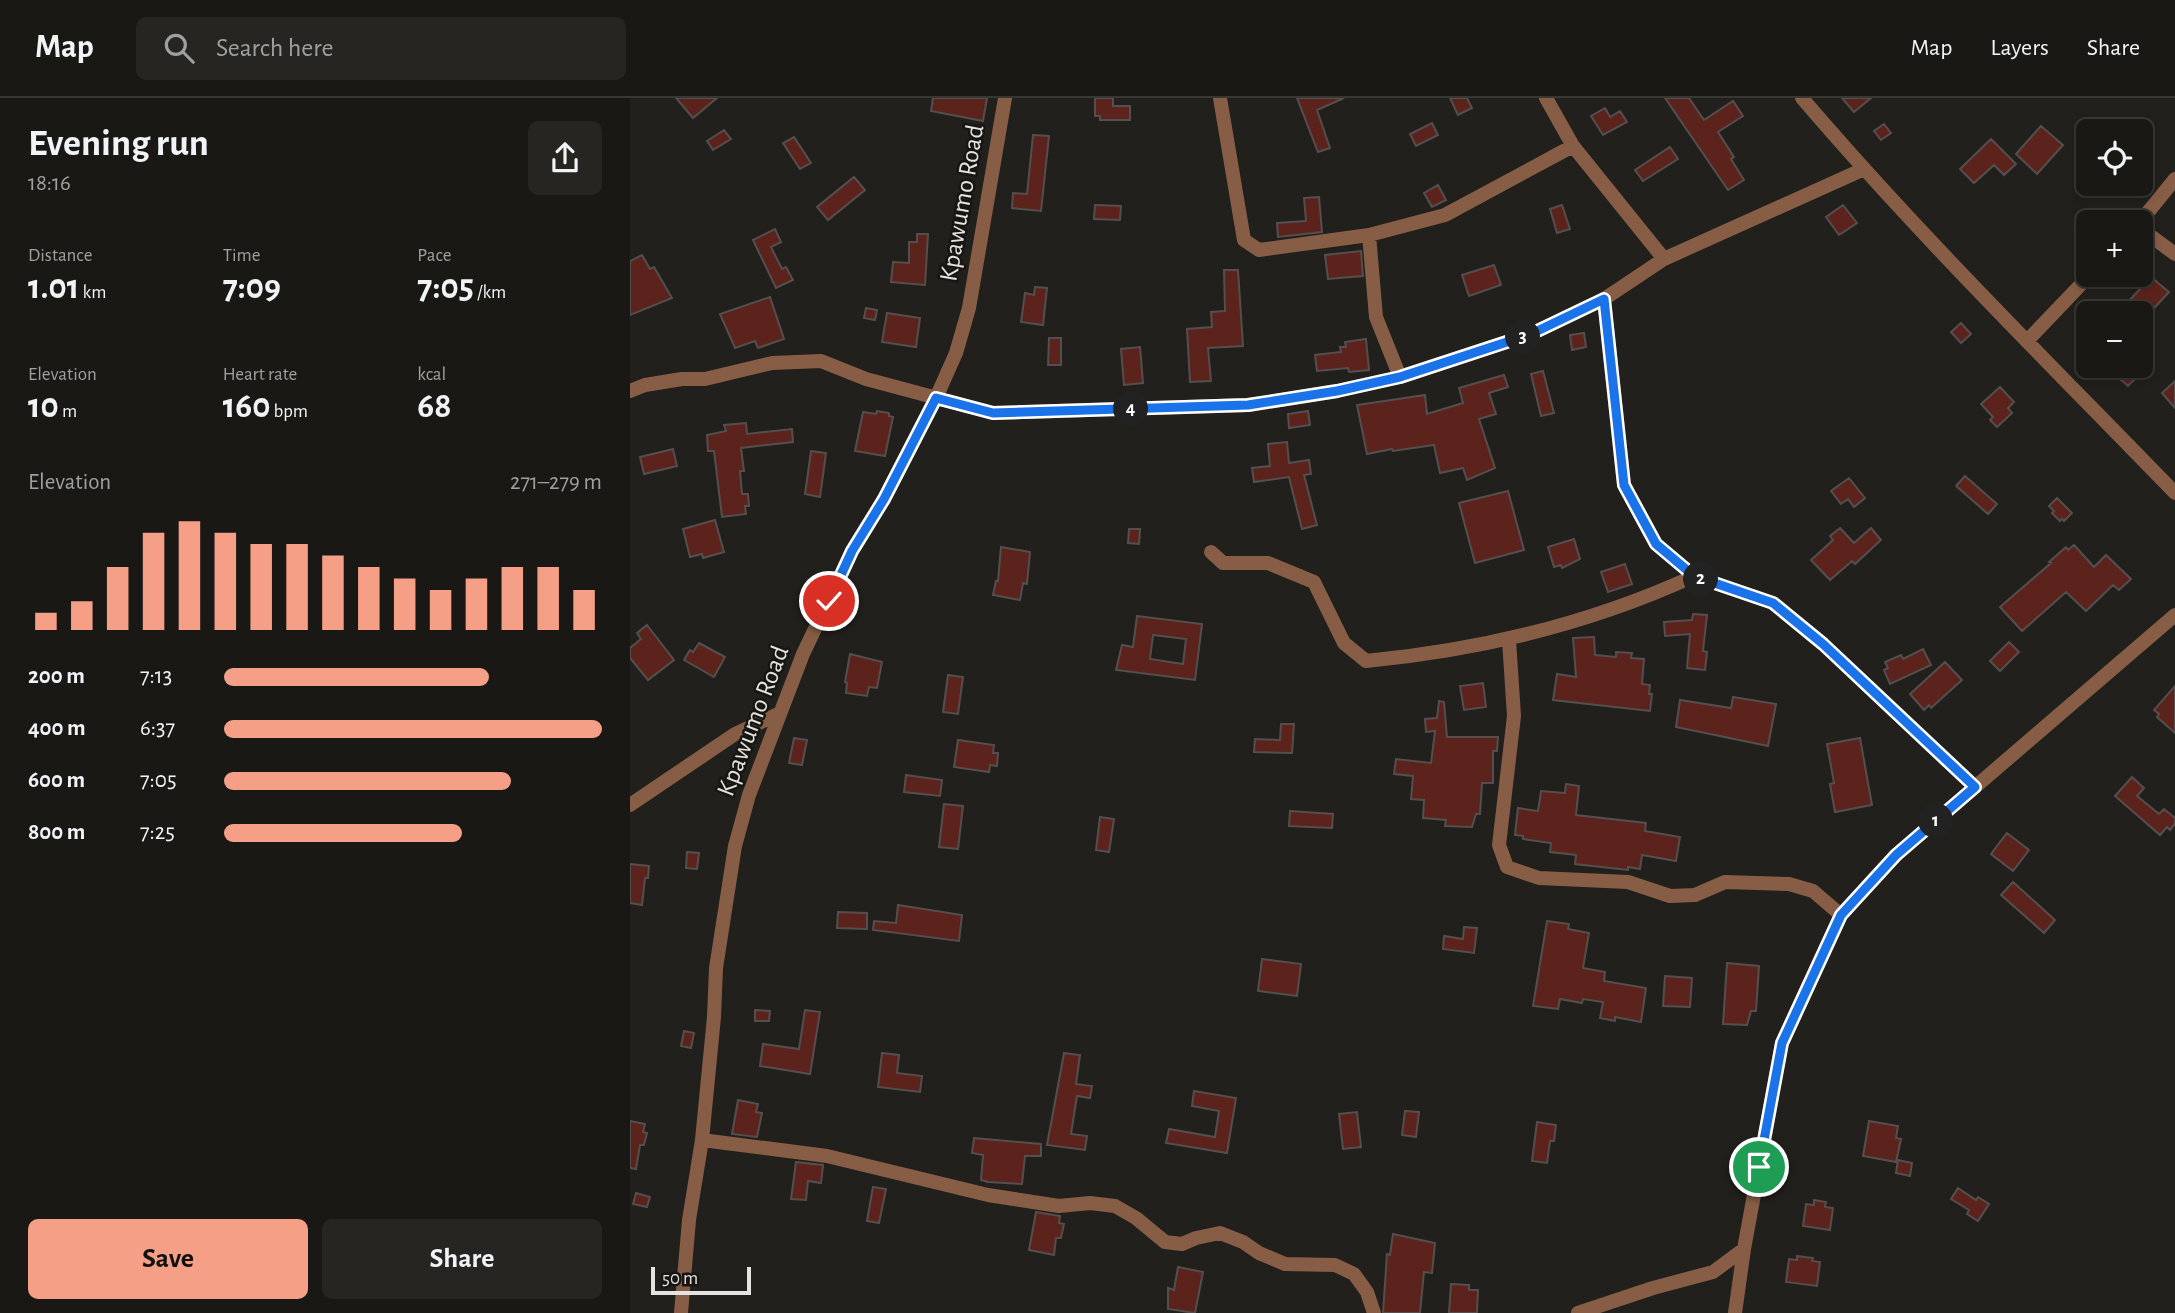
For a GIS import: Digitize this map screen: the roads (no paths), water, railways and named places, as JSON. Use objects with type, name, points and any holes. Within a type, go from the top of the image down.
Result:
[{"type":"street","name":"Kpawumo Road","points":[[681,1313],[689,1220],[702,1140],[716,968],[735,846],[749,795],[803,654],[852,551],[884,499],[956,353],[968,308],[1005,98]]},
{"type":"street","points":[[1220,98],[1244,240],[1259,250],[1369,235],[1446,215],[1573,146]]},
{"type":"street","points":[[1546,98],[1573,146],[1664,259]]},
{"type":"street","points":[[1802,98],[1864,169],[2175,493]]},
{"type":"street","points":[[630,391],[645,384],[705,379],[772,363],[821,361],[866,379],[993,413],[1248,405],[1337,391],[1400,377],[1531,334],[1604,299],[1664,259],[1864,169]]},
{"type":"street","points":[[2150,210],[2175,179]]},
{"type":"street","points":[[1369,235],[1376,317],[1400,377]]},
{"type":"street","points":[[2153,238],[2175,254]]},
{"type":"street","points":[[2027,341],[2079,287]]},
{"type":"street","points":[[1604,299],[1624,485],[1656,544],[1694,576],[1773,603],[1823,644],[1975,787]]},
{"type":"street","points":[[1210,552],[1223,563],[1268,564],[1314,582],[1344,643],[1366,662],[1509,640],[1646,598],[1694,576]]},
{"type":"street","points":[[1735,1313],[1782,1043],[1841,915],[1896,855],[2175,615]]},
{"type":"street","points":[[1509,640],[1514,716],[1499,845],[1507,867],[1539,878],[1628,882],[1670,896],[1695,895],[1725,882],[1789,884],[1813,891],[1841,915]]},
{"type":"street","points":[[630,805],[735,734],[778,714]]},
{"type":"street","points":[[702,1140],[827,1156],[988,1195],[1059,1206],[1090,1203],[1115,1206],[1136,1218],[1165,1242],[1182,1244],[1220,1233],[1244,1242],[1259,1253],[1285,1264],[1335,1265],[1354,1274],[1367,1292],[1374,1313]]},
{"type":"street","points":[[1578,1313],[1653,1288],[1713,1272],[1744,1250]]}]
